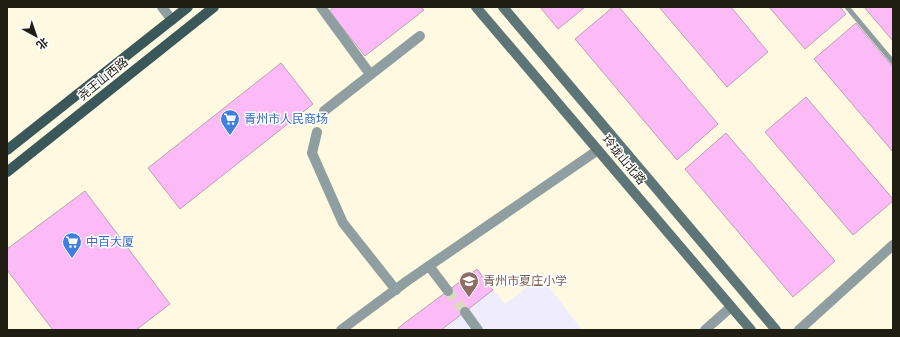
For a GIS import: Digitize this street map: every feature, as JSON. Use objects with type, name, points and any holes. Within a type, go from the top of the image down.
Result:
[{"type":"main road","name":"尧王山西路","points":[[7,150],[188,7]]},
{"type":"main road","name":"尧王山西路","points":[[7,172],[214,7]]},
{"type":"main road","name":"玲珑山北路","points":[[476,7],[751,330]]},
{"type":"main road","name":"玲珑山北路","points":[[503,7],[776,330]]},
{"type":"street","points":[[162,7],[172,20]]},
{"type":"street","points":[[321,7],[370,74]]},
{"type":"street","points":[[324,111],[420,36]]},
{"type":"street","points":[[317,132],[312,152],[343,223],[396,290]]},
{"type":"street","points":[[341,330],[429,266],[598,150]]},
{"type":"street","points":[[799,330],[893,245]]},
{"type":"street","points":[[429,266],[448,291]]},
{"type":"street","points":[[705,330],[731,307]]},
{"type":"street","points":[[465,312],[478,330]]},
{"type":"lane","points":[[846,7],[893,62]]},
{"type":"shaded area","name":"青州市夏庄小学","points":[[477,269],[505,304],[541,276],[582,330],[400,330],[398,328]]},
{"type":"building","points":[[334,7],[421,7],[424,10],[365,56],[329,11]]},
{"type":"building","points":[[540,7],[585,7],[558,29]]},
{"type":"building","points":[[613,7],[619,7],[718,124],[677,160],[575,39]]},
{"type":"building","points":[[659,7],[731,7],[768,52],[727,87]]},
{"type":"building","points":[[769,7],[840,7],[846,14],[805,49]]},
{"type":"building","points":[[864,7],[893,7],[893,41]]},
{"type":"building","points":[[856,23],[893,67],[893,152],[814,59]]},
{"type":"building","name":"青州市人民商场","points":[[281,63],[313,104],[180,209],[148,168]]},
{"type":"building","points":[[806,97],[893,199],[893,201],[853,235],[765,132]]},
{"type":"building","points":[[726,133],[835,261],[793,297],[685,169]]},
{"type":"building","name":"中百大厦","points":[[85,191],[170,304],[136,330],[53,330],[7,270],[7,249]]},
{"type":"building","points":[[477,269],[493,290],[441,330],[400,330],[398,328]]},
{"type":"tunnel","points":[[448,291],[465,312]]},
{"type":"place","name":"青州市人民商场","points":[[230,136]]},
{"type":"place","name":"中百大厦","points":[[72,259]]},
{"type":"place","name":"青州市夏庄小学","points":[[469,298]]}]
